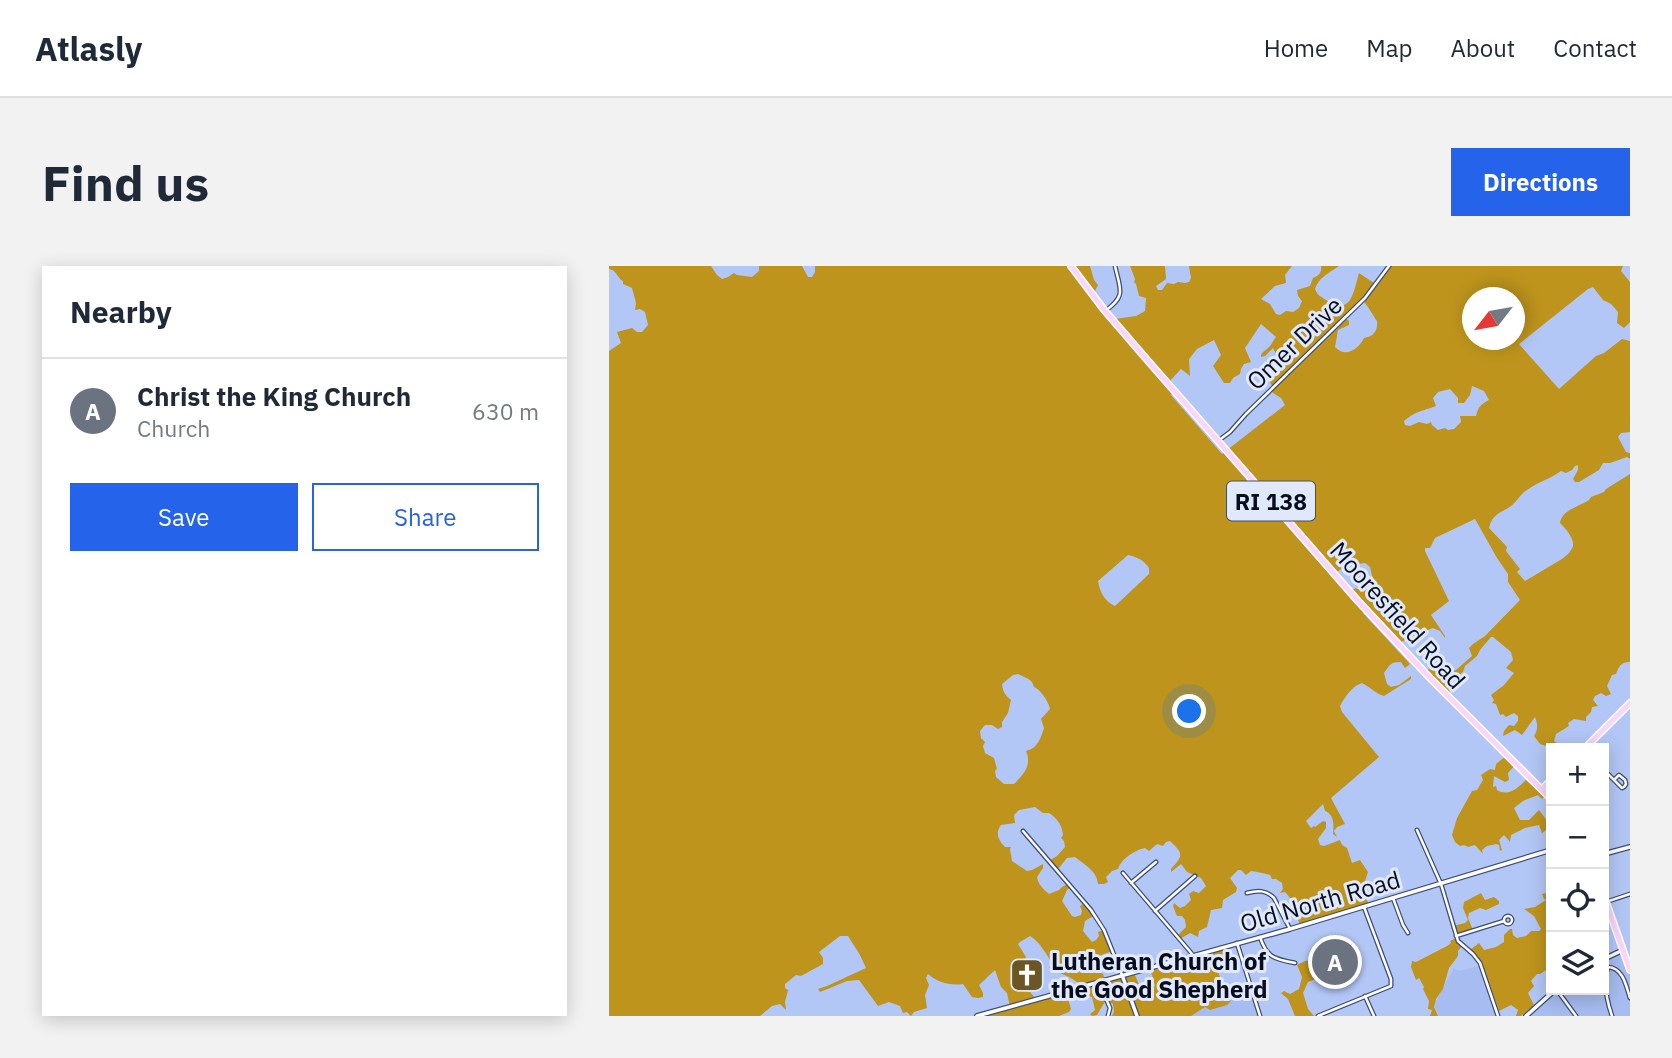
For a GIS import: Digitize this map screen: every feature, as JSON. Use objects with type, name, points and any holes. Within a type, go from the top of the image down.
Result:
[{"type":"main road","name":"Mooresfield Road","points":[[1071,266],[1105,311],[1342,582],[1430,678],[1542,789]]},
{"type":"main road","points":[[1590,743],[1630,703]]},
{"type":"main road","points":[[1542,789],[1546,785]]},
{"type":"main road","name":"RI 138","points":[[1542,789],[1546,793]]},
{"type":"main road","points":[[1609,910],[1630,970]]},
{"type":"street","points":[[1105,311],[1117,303],[1121,295],[1115,266]]},
{"type":"street","name":"Omer Drive","points":[[1218,441],[1371,292],[1388,266]]},
{"type":"street","points":[[1609,775],[1614,780]]},
{"type":"street","points":[[1417,830],[1441,884],[1456,936],[1461,945],[1480,963],[1498,1016]]},
{"type":"street","points":[[1023,831],[1096,917],[1111,945],[1137,1016]]},
{"type":"street","points":[[1609,853],[1630,847]]},
{"type":"street","name":"Old North Road","points":[[977,1016],[1290,929],[1546,852]]},
{"type":"street","points":[[1131,883],[1156,862]]},
{"type":"street","points":[[1123,873],[1193,955]]},
{"type":"street","points":[[1155,911],[1195,876]]},
{"type":"street","points":[[1247,893],[1261,891],[1274,898],[1290,929]]},
{"type":"street","points":[[1609,898],[1630,894]]},
{"type":"street","points":[[1393,898],[1408,933]]},
{"type":"street","points":[[1318,1016],[1391,986],[1392,982],[1364,907]]},
{"type":"street","points":[[1456,936],[1504,921]]},
{"type":"street","points":[[1260,937],[1268,954],[1295,963]]},
{"type":"street","points":[[1237,943],[1260,1016]]},
{"type":"street","points":[[1609,958],[1623,950]]},
{"type":"street","points":[[1609,967],[1615,968],[1621,974],[1630,998]]},
{"type":"street","points":[[1099,982],[1110,1008],[1108,1016]]},
{"type":"street","points":[[1526,1016],[1550,995]]},
{"type":"street","points":[[1560,995],[1576,1016]]},
{"type":"street","points":[[1607,995],[1612,1016]]},
{"type":"street","points":[[1365,996],[1374,1016]]},
{"type":"shaded area","points":[[609,266],[711,266],[722,279],[734,273],[752,277],[759,271],[759,266],[802,266],[808,277],[812,277],[815,266],[1090,266],[1098,285],[1094,293],[1115,319],[1136,316],[1145,311],[1146,298],[1139,296],[1130,266],[1165,266],[1166,279],[1156,286],[1158,290],[1162,290],[1167,283],[1189,282],[1189,266],[1292,266],[1285,275],[1286,283],[1275,286],[1261,299],[1280,315],[1299,308],[1302,301],[1297,290],[1310,286],[1321,266],[1339,266],[1322,278],[1315,289],[1322,298],[1341,305],[1350,300],[1359,273],[1377,285],[1391,266],[1623,266],[1621,271],[1630,282],[1630,322],[1624,328],[1617,323],[1618,312],[1603,300],[1593,287],[1525,339],[1525,287],[1462,287],[1462,350],[1524,350],[1559,389],[1596,356],[1622,339],[1630,341],[1630,432],[1621,433],[1618,437],[1626,452],[1630,453],[1630,459],[1627,457],[1603,463],[1599,470],[1579,482],[1573,479],[1578,465],[1566,473],[1561,471],[1525,492],[1495,517],[1489,528],[1507,547],[1506,551],[1520,569],[1517,572],[1525,581],[1562,559],[1573,547],[1568,532],[1560,523],[1564,515],[1630,474],[1630,662],[1622,664],[1616,674],[1612,675],[1607,686],[1611,694],[1606,696],[1601,693],[1595,696],[1593,700],[1598,706],[1592,707],[1586,721],[1574,719],[1568,723],[1569,726],[1556,734],[1554,741],[1557,743],[1546,743],[1546,746],[1540,744],[1534,736],[1537,727],[1535,717],[1522,735],[1515,730],[1503,736],[1509,725],[1514,726],[1518,721],[1518,716],[1514,713],[1506,717],[1500,715],[1496,704],[1492,703],[1494,700],[1491,695],[1514,673],[1506,668],[1513,660],[1511,652],[1493,637],[1465,666],[1463,672],[1449,680],[1452,688],[1448,693],[1424,672],[1436,664],[1442,672],[1456,670],[1472,656],[1469,648],[1485,636],[1520,600],[1508,582],[1508,574],[1475,519],[1435,538],[1430,548],[1425,548],[1449,601],[1431,615],[1445,638],[1440,631],[1433,628],[1398,644],[1366,611],[1363,613],[1410,664],[1405,668],[1401,662],[1391,664],[1384,673],[1387,684],[1391,687],[1399,685],[1411,676],[1411,679],[1384,696],[1362,683],[1347,696],[1340,706],[1342,712],[1379,757],[1331,798],[1345,824],[1334,831],[1337,837],[1333,834],[1332,817],[1325,811],[1323,804],[1306,821],[1311,828],[1326,822],[1326,828],[1318,839],[1320,845],[1340,840],[1347,848],[1352,863],[1360,860],[1368,872],[1364,884],[1369,905],[1300,926],[1291,900],[1285,892],[1280,893],[1283,889],[1282,883],[1268,874],[1251,871],[1246,875],[1238,870],[1230,878],[1237,888],[1236,892],[1223,900],[1222,908],[1211,910],[1207,927],[1199,931],[1198,937],[1190,933],[1180,939],[1177,936],[1186,927],[1185,920],[1182,916],[1177,916],[1174,903],[1180,908],[1185,906],[1191,900],[1189,894],[1193,891],[1199,893],[1206,886],[1201,878],[1187,872],[1181,864],[1171,872],[1180,853],[1170,841],[1163,846],[1157,844],[1149,851],[1145,848],[1133,853],[1106,877],[1108,882],[1098,884],[1093,872],[1075,857],[1067,858],[1058,869],[1050,860],[1065,847],[1060,825],[1049,813],[1043,813],[1035,807],[1019,810],[1014,815],[1015,823],[1001,825],[998,836],[1005,847],[1011,847],[1012,861],[1027,871],[1043,864],[1037,877],[1049,894],[1069,883],[1072,886],[1062,901],[1072,916],[1081,915],[1080,906],[1086,902],[1095,915],[1085,921],[1083,931],[1092,942],[1099,936],[1098,932],[1104,930],[1113,951],[1097,958],[1097,969],[1105,980],[1134,973],[1142,991],[1155,986],[1150,968],[1198,955],[1201,967],[1213,966],[1215,962],[1212,950],[1224,947],[1226,954],[1219,957],[1221,967],[1217,969],[1223,985],[1230,989],[1232,994],[1227,1005],[1210,1010],[1205,1007],[1191,1016],[1112,1016],[1113,1004],[1106,1000],[1097,1015],[1092,1016],[1090,1014],[1095,1010],[1092,997],[1079,999],[1076,989],[1083,986],[1049,968],[1052,963],[1030,936],[1018,944],[1026,957],[1020,965],[1017,975],[1019,980],[1014,981],[1020,990],[1030,992],[1036,999],[1066,992],[1071,1009],[1069,1012],[1059,1016],[979,1016],[1010,1007],[1007,993],[1001,987],[995,970],[979,985],[983,997],[978,998],[972,997],[963,984],[944,983],[928,974],[926,978],[929,985],[925,995],[927,1008],[914,1012],[911,1016],[907,1012],[903,1013],[900,1006],[889,1002],[878,1006],[859,980],[847,981],[820,992],[818,989],[866,968],[848,936],[840,936],[819,952],[823,964],[801,976],[796,975],[785,984],[788,990],[786,1010],[780,1004],[772,1006],[760,1016],[609,1016],[609,351],[621,343],[617,332],[632,328],[642,332],[648,325],[645,312],[635,310],[632,288],[623,284]],"holes":[[[1363,301],[1377,321],[1373,335],[1364,338],[1355,349],[1347,352],[1335,347],[1338,330],[1349,325],[1345,318]],[[1261,324],[1276,337],[1261,357],[1273,348],[1278,358],[1269,375],[1273,387],[1270,391],[1281,398],[1285,405],[1222,454],[1171,395],[1176,390],[1169,382],[1181,369],[1190,376],[1189,359],[1197,349],[1214,340],[1221,355],[1213,366],[1224,383],[1230,383],[1240,374],[1244,364],[1251,362],[1245,348]],[[1472,386],[1484,391],[1489,400],[1480,406],[1476,416],[1460,416],[1461,422],[1454,429],[1438,430],[1431,422],[1405,425],[1404,421],[1413,415],[1436,406],[1433,398],[1438,392],[1450,389],[1458,398],[1458,403],[1464,403]],[[1128,555],[1140,559],[1149,568],[1149,574],[1115,606],[1105,599],[1098,581]],[[1365,563],[1370,567],[1373,580],[1364,587],[1350,591],[1335,574],[1347,564]],[[1018,674],[1032,682],[1044,696],[1050,709],[1041,719],[1044,728],[1038,742],[1026,751],[1026,769],[1014,784],[1004,784],[996,777],[994,758],[985,753],[985,742],[980,731],[985,725],[998,729],[1002,727],[1011,700],[1002,684]]]},
{"type":"shaded area","points":[[1507,755],[1516,764],[1508,773],[1509,780],[1505,782],[1494,776],[1493,787],[1496,786],[1497,790],[1511,792],[1529,777],[1546,795],[1542,799],[1538,795],[1523,801],[1514,808],[1520,820],[1529,820],[1539,810],[1546,819],[1546,830],[1542,833],[1539,825],[1525,828],[1511,835],[1510,842],[1504,835],[1499,840],[1502,850],[1500,851],[1499,845],[1496,844],[1487,846],[1482,850],[1483,854],[1475,845],[1460,846],[1452,835],[1457,818],[1472,791],[1477,790],[1483,780],[1481,775],[1490,769],[1495,770],[1496,764]]},
{"type":"shaded area","points":[[1481,893],[1485,900],[1494,897],[1499,904],[1469,913],[1468,918],[1473,930],[1457,936],[1453,926],[1468,920],[1463,908],[1464,902]]},
{"type":"shaded area","points":[[1546,900],[1546,970],[1531,981],[1534,986],[1528,993],[1534,1005],[1521,1016],[1516,1016],[1518,1010],[1511,1005],[1499,1011],[1482,963],[1470,950],[1479,943],[1484,950],[1496,947],[1504,942],[1504,935],[1510,929],[1517,938],[1526,936],[1531,931],[1539,931],[1541,929],[1534,916],[1524,909],[1535,907]]},
{"type":"shaded area","points":[[1456,938],[1462,946],[1436,999],[1434,1007],[1438,1016],[1430,1016],[1432,1010],[1428,1009],[1429,1001],[1424,987],[1419,978],[1416,980],[1411,967],[1412,961],[1416,962],[1447,946]]},
{"type":"shaded area","points":[[1623,950],[1630,970],[1630,1016],[1526,1016],[1549,995],[1609,995],[1609,957]]},
{"type":"shaded area","points":[[1315,960],[1318,978],[1308,982],[1303,993],[1308,1009],[1314,1016],[1295,1016],[1288,999],[1281,993],[1284,991],[1290,994],[1299,989],[1302,977],[1297,965]]},
{"type":"shaded area","points":[[1479,966],[1498,1016],[1439,1016],[1434,1005],[1454,968],[1460,971]]},
{"type":"shaded area","points":[[1252,990],[1260,1016],[1182,1016]]},
{"type":"place","name":"Christ the King Church","points":[[1335,962]]},
{"type":"place","name":"Lutheran Church of the Good Shepherd","points":[[1027,975]]}]
